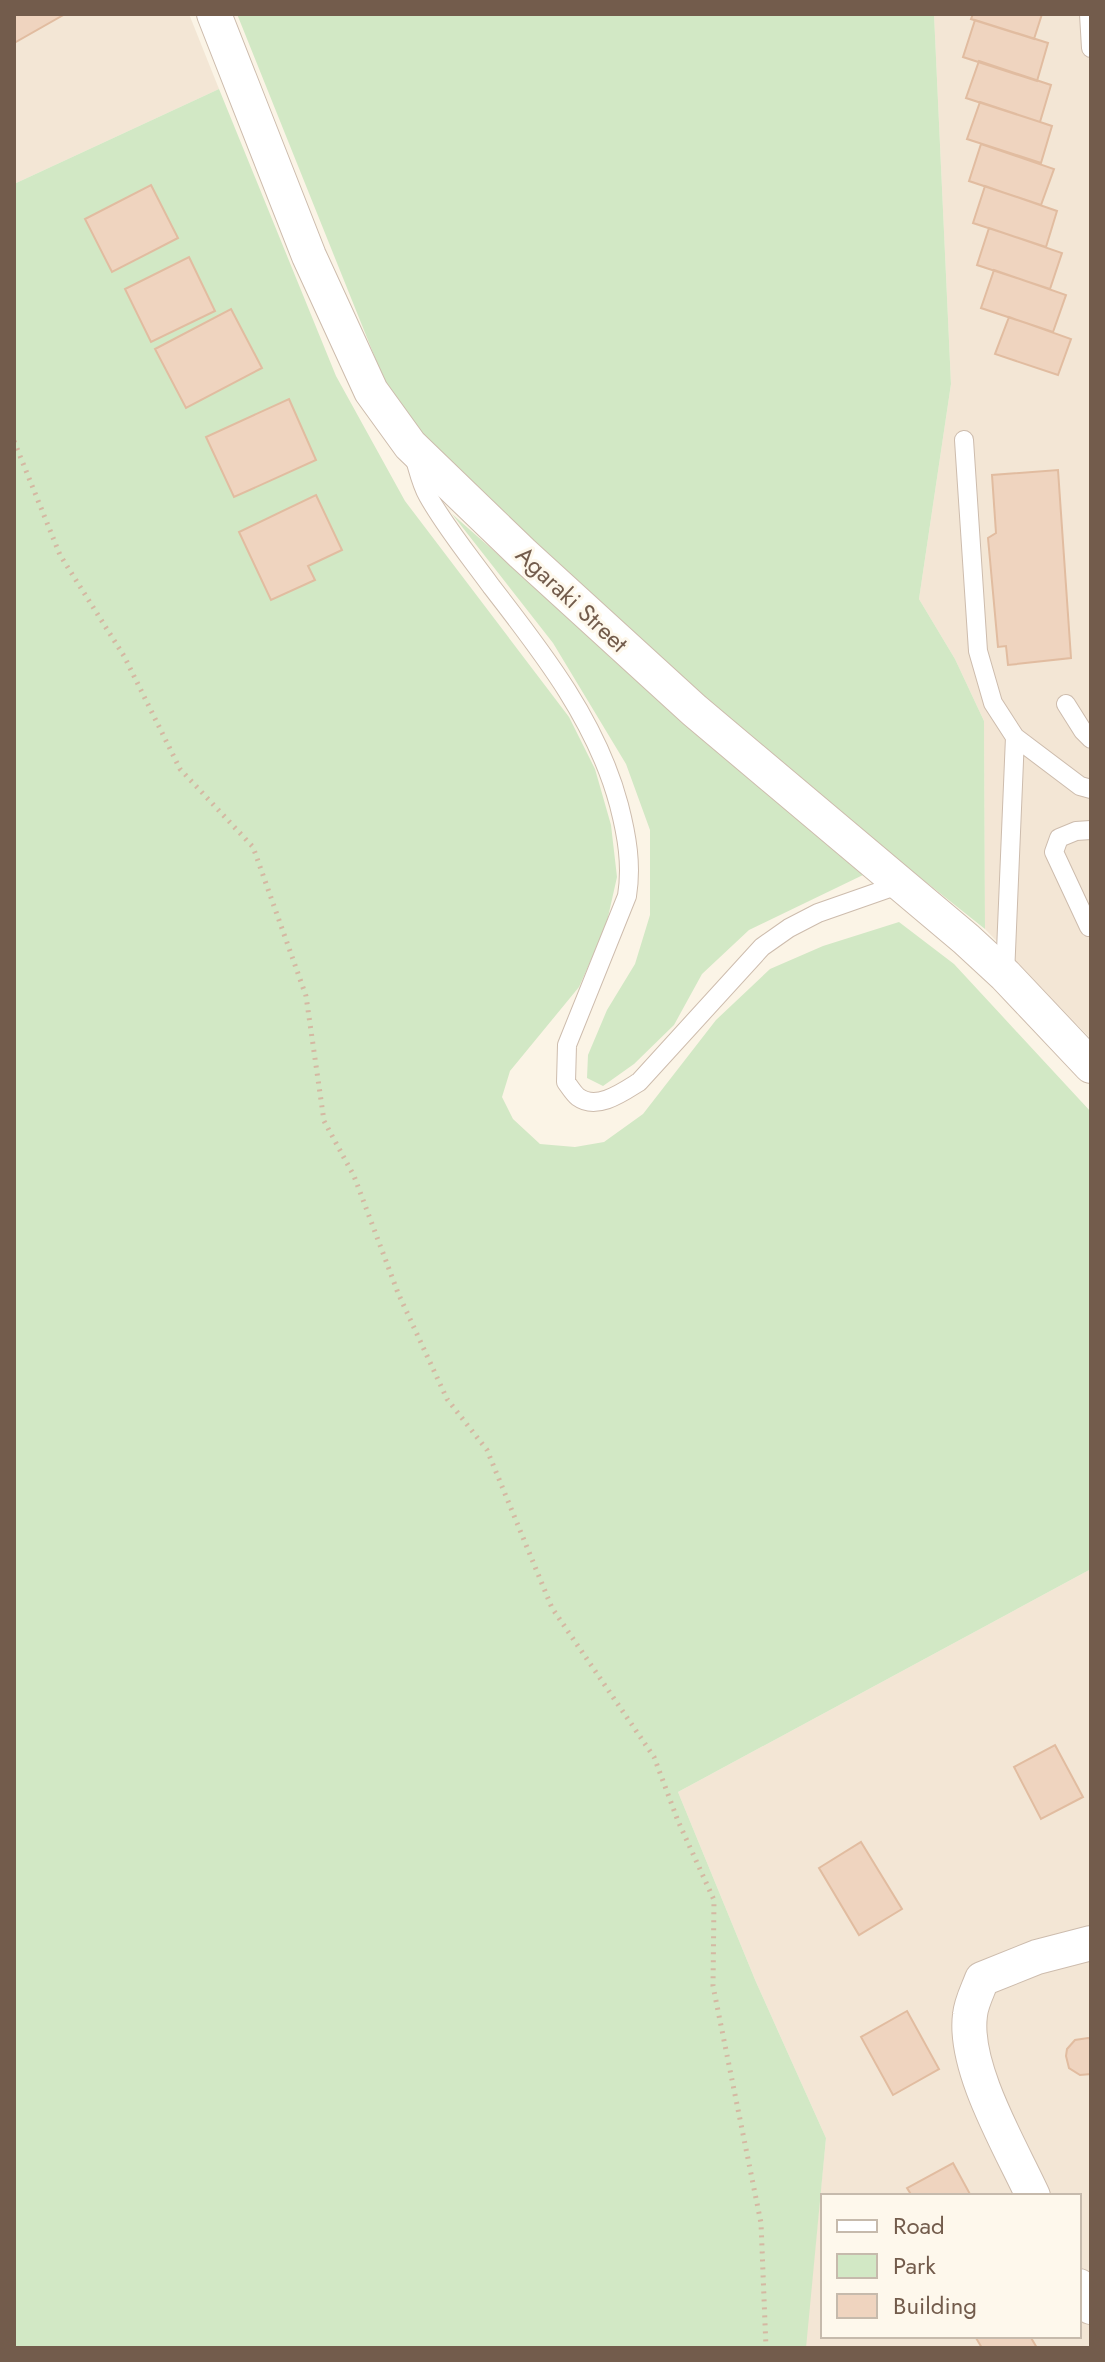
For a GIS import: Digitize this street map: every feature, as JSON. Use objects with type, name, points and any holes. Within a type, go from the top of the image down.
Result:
[{"type":"street","name":"Agaraki Street","points":[[214,14],[309,256],[371,391],[410,445],[522,553],[694,710],[1005,975],[1091,1066]]},
{"type":"street","points":[[1032,2194],[983,2088],[971,2050],[970,2014],[982,1979],[1037,1957],[1091,1943]]},
{"type":"street","points":[[1081,2290],[1091,2307]]},
{"type":"lane","points":[[1089,14],[1091,48]]},
{"type":"lane","points":[[964,440],[978,651],[993,703],[1015,737],[1080,786],[1091,789]]},
{"type":"lane","points":[[410,445],[426,494],[538,647],[591,730],[610,772],[621,813],[631,872],[627,896],[567,1045],[566,1082],[579,1099],[596,1102],[618,1096],[639,1082],[762,947],[789,928],[818,913],[901,884]]},
{"type":"lane","points":[[1066,704],[1091,739]]},
{"type":"lane","points":[[1005,975],[1015,737]]},
{"type":"lane","points":[[1089,927],[1054,852],[1059,838],[1076,831],[1091,830]]},
{"type":"path","points":[[14,441],[60,555],[124,656],[180,769],[253,847],[306,996],[324,1121],[354,1176],[398,1293],[447,1399],[487,1450],[552,1608],[654,1757],[678,1821],[714,1900],[713,1986],[761,2223],[766,2348]]},
{"type":"shaded area","points":[[14,14],[189,14],[219,89],[14,184]]},
{"type":"shaded area","points":[[934,14],[1091,14],[1091,1039],[985,929],[984,721],[955,659],[919,599],[951,384]]},
{"type":"shaded area","points":[[1091,1569],[1091,2348],[805,2348],[826,2138],[756,1982],[678,1792]]},
{"type":"green space","points":[[237,14],[934,14],[951,384],[919,599],[955,659],[984,721],[985,929],[799,781],[436,455],[386,385]]},
{"type":"green space","points":[[219,89],[336,376],[405,501],[569,717],[595,769],[611,825],[617,877],[606,926],[579,987],[510,1071],[502,1097],[513,1119],[540,1144],[575,1147],[604,1142],[643,1114],[716,1020],[770,969],[823,946],[899,922],[954,964],[1091,1112],[1091,1569],[678,1792],[756,1982],[826,2138],[806,2348],[14,2348],[14,184]]},
{"type":"green space","points":[[452,514],[863,875],[749,930],[702,974],[674,1025],[634,1064],[603,1086],[587,1078],[588,1055],[607,1010],[635,964],[650,915],[650,830],[626,764],[553,643]]},
{"type":"building","points":[[14,14],[65,14],[14,43]]},
{"type":"building","points":[[973,14],[1042,14],[1034,39],[971,19]]},
{"type":"building","points":[[975,20],[1048,43],[1037,81],[963,57]]},
{"type":"building","points":[[979,61],[1051,85],[1040,122],[966,98]]},
{"type":"building","points":[[980,102],[1052,126],[1041,163],[967,139]]},
{"type":"building","points":[[981,144],[1054,169],[1041,205],[969,181]]},
{"type":"building","points":[[151,185],[178,238],[112,272],[85,219]]},
{"type":"building","points":[[985,186],[1057,211],[1046,247],[973,223]]},
{"type":"building","points":[[989,228],[1062,253],[1050,289],[977,265]]},
{"type":"building","points":[[189,257],[215,311],[151,342],[125,289]]},
{"type":"building","points":[[994,270],[1066,295],[1053,332],[981,308]]},
{"type":"building","points":[[231,309],[262,368],[186,408],[155,349]]},
{"type":"building","points":[[1009,317],[1071,339],[1058,375],[995,354]]},
{"type":"building","points":[[289,399],[316,460],[234,497],[206,437]]},
{"type":"building","points":[[1058,470],[1071,658],[1008,665],[1006,646],[998,647],[988,538],[996,533],[992,475]]},
{"type":"building","points":[[316,495],[342,550],[308,566],[315,580],[271,600],[239,532]]},
{"type":"building","points":[[1055,1745],[1083,1797],[1041,1819],[1014,1767]]},
{"type":"building","points":[[861,1842],[902,1909],[859,1935],[819,1868]]},
{"type":"building","points":[[907,2011],[939,2069],[893,2095],[861,2037]]},
{"type":"building","points":[[1091,2039],[1091,2074],[1080,2075],[1069,2068],[1067,2049],[1075,2040]]},
{"type":"building","points":[[953,2163],[970,2194],[911,2194],[907,2188]]},
{"type":"building","points":[[976,2338],[1031,2338],[1037,2348],[982,2348]]}]
